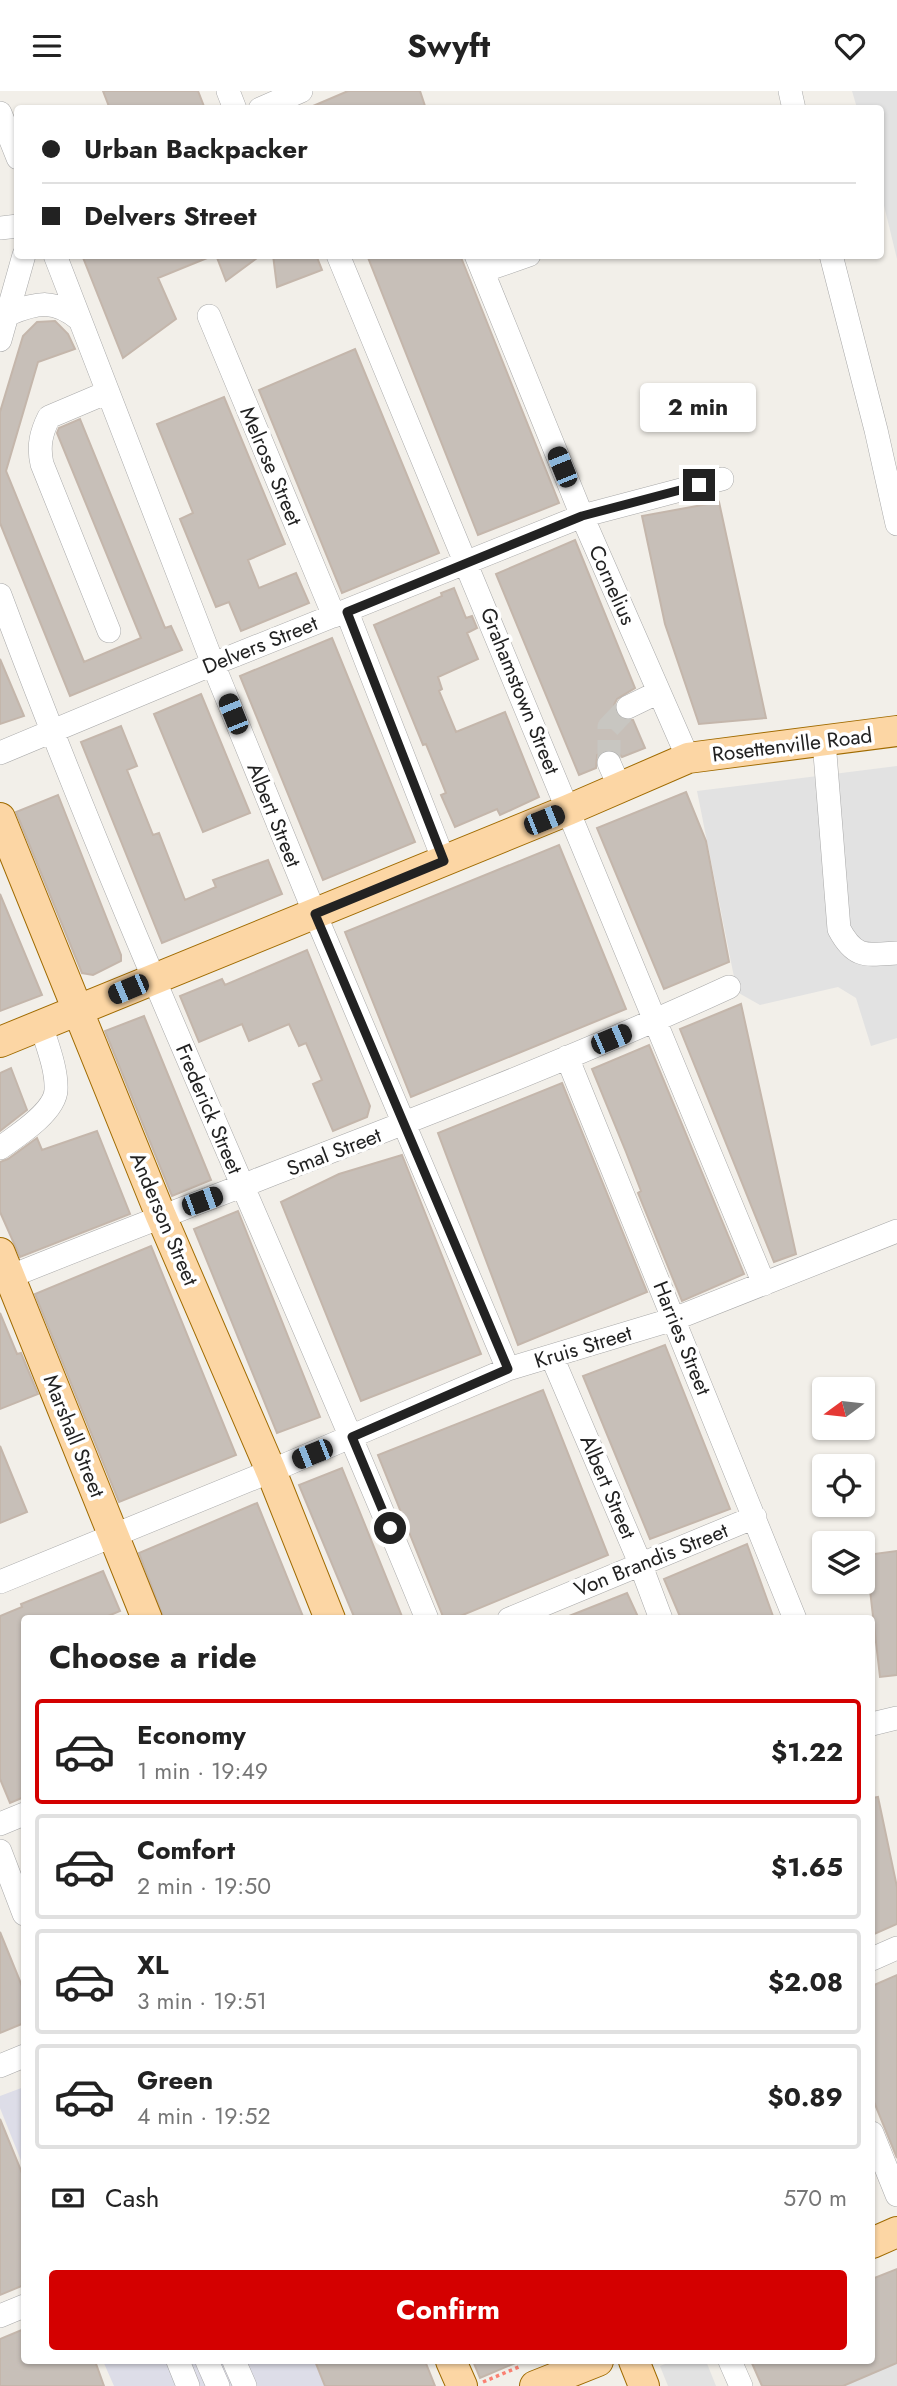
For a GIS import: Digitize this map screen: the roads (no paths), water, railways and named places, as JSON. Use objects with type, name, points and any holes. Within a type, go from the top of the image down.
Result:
[{"type":"main road","name":"Rosettenville Road","points":[[0,1042],[569,810],[614,775],[688,758],[897,731]]},
{"type":"main road","name":"Anderson Street","points":[[0,818],[161,1216],[271,1471],[328,1615]]},
{"type":"main road","name":"Marshall Street","points":[[5,1265],[145,1615]]},
{"type":"main road","points":[[875,2242],[897,2232]]},
{"type":"main road","points":[[452,2364],[462,2386]]},
{"type":"main road","points":[[528,2376],[584,2364]]},
{"type":"main road","points":[[635,2364],[644,2386]]},
{"type":"street","points":[[269,105],[301,91]]},
{"type":"street","points":[[0,113],[14,148]]},
{"type":"street","points":[[0,339],[23,259]]},
{"type":"street","name":"Albert Street","points":[[57,259],[213,664],[315,914],[508,1369]]},
{"type":"street","name":"Grahamstown Street","points":[[340,259],[764,1284]]},
{"type":"street","points":[[480,263],[504,259]]},
{"type":"street","points":[[832,259],[897,524]]},
{"type":"street","name":"Cornelius","points":[[480,263],[582,516],[688,758]]},
{"type":"street","points":[[9,314],[36,305],[50,305],[68,310],[80,320]]},
{"type":"street","name":"Melrose Street","points":[[209,316],[340,614],[444,861]]},
{"type":"street","points":[[108,392],[49,417],[38,449],[109,631]]},
{"type":"street","name":"Delvers Street","points":[[0,753],[582,516],[722,479]]},
{"type":"street","name":"Frederick Street","points":[[0,595],[51,732],[153,979],[352,1437],[425,1615]]},
{"type":"street","points":[[628,707],[659,692]]},
{"type":"street","points":[[824,741],[839,929],[849,947],[863,953],[897,953]]},
{"type":"street","name":"Smal Street","points":[[5,1265],[161,1216],[404,1125],[729,987]]},
{"type":"street","points":[[0,1148],[38,1118],[53,1102],[56,1090],[52,1064],[41,1025]]},
{"type":"street","name":"Harries Street","points":[[567,1057],[794,1615]]},
{"type":"street","name":"Kruis Street","points":[[0,1582],[271,1471],[508,1369],[674,1318],[897,1231]]},
{"type":"street","name":"Albert Street","points":[[552,1357],[660,1615]]},
{"type":"street","name":"Von Brandis Street","points":[[518,1615],[755,1517]]},
{"type":"street","points":[[875,1723],[897,1718]]},
{"type":"street","points":[[0,1824],[21,1815]]},
{"type":"street","points":[[0,1851],[21,1906]]},
{"type":"street","points":[[875,1958],[897,1948]]},
{"type":"street","points":[[0,2066],[21,2057]]},
{"type":"street","points":[[875,2140],[897,2195]]},
{"type":"street","points":[[0,2316],[21,2307]]},
{"type":"street","points":[[179,2364],[188,2386]]},
{"type":"street","points":[[208,2364],[218,2386]]},
{"type":"street","points":[[235,2364],[245,2386]]},
{"type":"street","points":[[731,2364],[741,2386]]},
{"type":"tunnel","points":[[609,763],[609,727],[628,707]]}]
